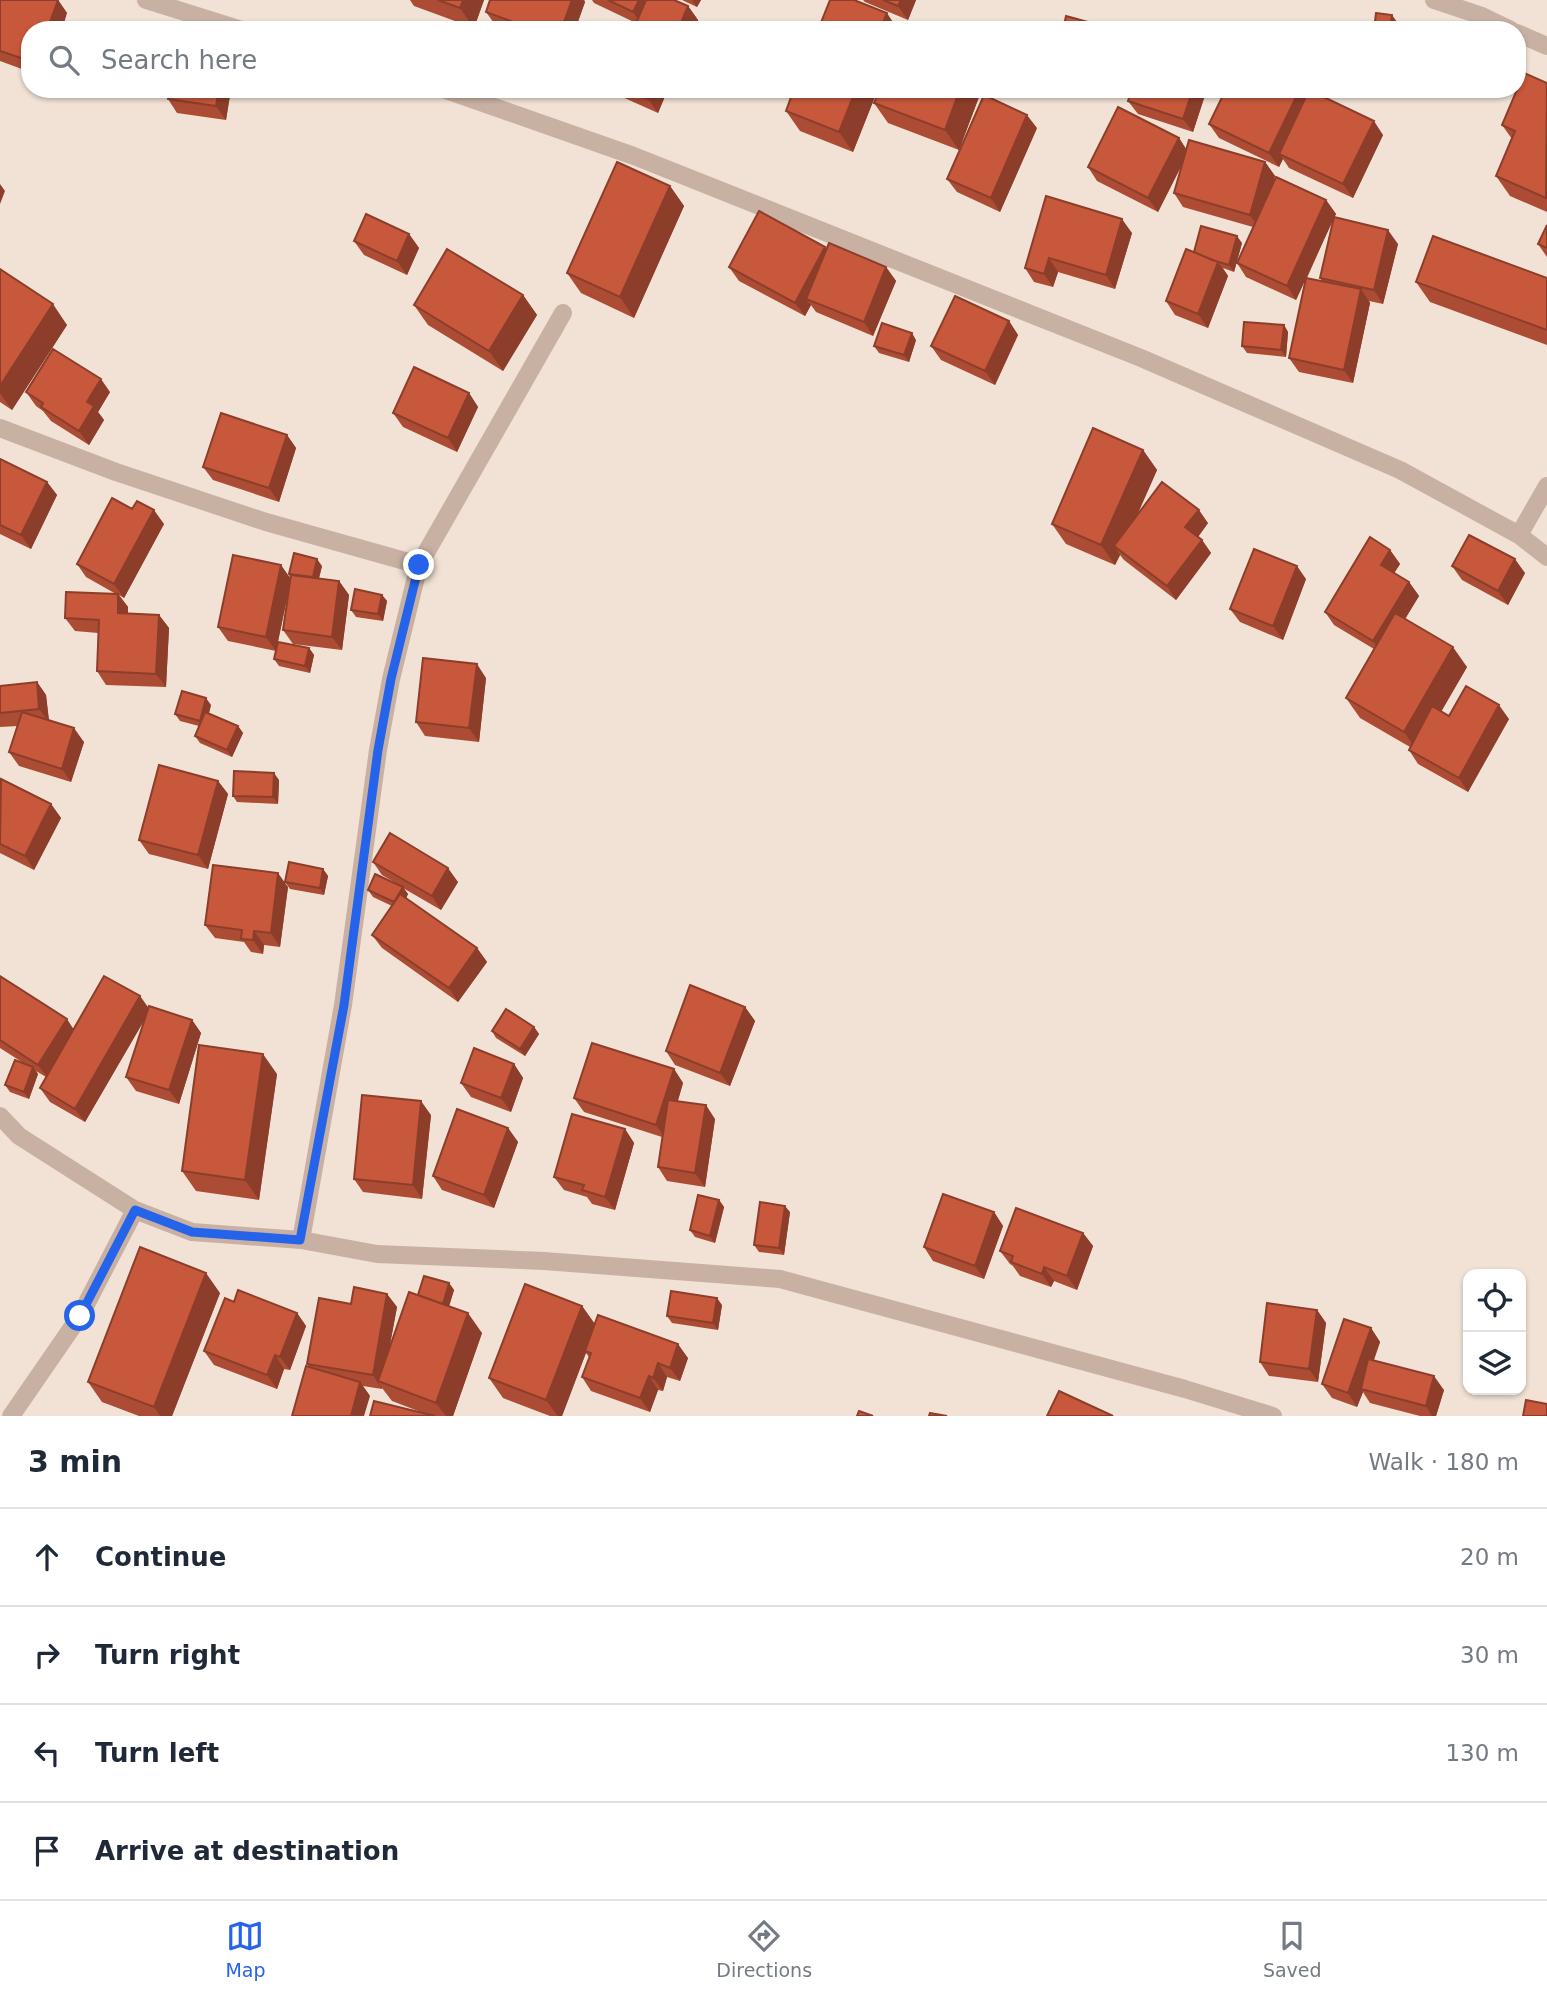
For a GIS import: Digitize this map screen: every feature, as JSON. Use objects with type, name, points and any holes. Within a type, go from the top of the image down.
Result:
[{"type":"street","points":[[146,0],[213,21]]},
{"type":"street","points":[[1434,0],[1492,21]]},
{"type":"street","points":[[1526,37],[1547,46]]},
{"type":"street","points":[[469,98],[634,156],[1141,358],[1400,470],[1519,535],[1547,557]]},
{"type":"street","points":[[300,1240],[344,1005],[378,750],[391,679],[419,565],[563,313]]},
{"type":"street","points":[[0,428],[116,472],[254,518],[419,565]]},
{"type":"street","points":[[1519,535],[1547,486]]},
{"type":"street","points":[[0,1116],[19,1136],[135,1210],[192,1232],[300,1240],[377,1254],[544,1261],[780,1279],[1185,1389],[1273,1416]]},
{"type":"street","points":[[10,1416],[80,1316],[135,1210]]},
{"type":"building","points":[[0,0],[58,0],[50,21],[21,21],[21,58],[0,51]]},
{"type":"building","points":[[438,0],[463,0],[460,8]]},
{"type":"building","points":[[490,0],[572,0],[564,21],[510,21],[486,12]]},
{"type":"building","points":[[608,0],[639,0],[633,12]]},
{"type":"building","points":[[646,0],[674,0],[688,6],[682,21],[637,21]]},
{"type":"building","points":[[830,0],[854,0],[887,13],[884,21],[822,21]]},
{"type":"building","points":[[883,0],[901,0],[898,6]]},
{"type":"building","points":[[1376,13],[1392,15],[1391,21],[1375,21]]},
{"type":"building","points":[[1066,16],[1084,21],[1065,21]]},
{"type":"building","points":[[1526,74],[1547,83],[1546,198],[1496,176],[1515,131],[1502,125],[1513,98],[1526,98]]},
{"type":"building","points":[[168,98],[217,98],[216,106]]},
{"type":"building","points":[[791,98],[852,98],[839,132],[786,111]]},
{"type":"building","points":[[876,98],[957,98],[945,130],[874,103]]},
{"type":"building","points":[[983,98],[990,98],[1027,115],[991,198],[947,179]]},
{"type":"building","points":[[1129,98],[1190,98],[1183,119],[1128,101]]},
{"type":"building","points":[[1222,98],[1296,98],[1269,153],[1209,124]]},
{"type":"building","points":[[1305,98],[1326,98],[1374,121],[1343,184],[1279,154]]},
{"type":"building","points":[[1118,107],[1179,138],[1148,198],[1088,167]]},
{"type":"building","points":[[1189,140],[1265,162],[1250,215],[1174,193]]},
{"type":"building","points":[[617,162],[670,186],[620,297],[567,273]]},
{"type":"building","points":[[1276,177],[1326,200],[1287,286],[1237,263]]},
{"type":"building","points":[[1046,196],[1122,219],[1106,275],[1049,258],[1044,274],[1025,268]]},
{"type":"building","points":[[759,211],[825,247],[795,303],[729,267]]},
{"type":"building","points":[[366,214],[409,234],[397,261],[354,241]]},
{"type":"building","points":[[1334,217],[1388,230],[1374,290],[1320,278]]},
{"type":"building","points":[[1547,225],[1547,248],[1538,244]]},
{"type":"building","points":[[1201,226],[1237,236],[1229,265],[1194,252]]},
{"type":"building","points":[[1433,236],[1547,278],[1547,330],[1416,282]]},
{"type":"building","points":[[829,243],[886,267],[864,322],[806,299]]},
{"type":"building","points":[[447,249],[523,295],[489,351],[414,305]]},
{"type":"building","points":[[1186,249],[1218,262],[1198,314],[1166,301]]},
{"type":"building","points":[[0,269],[53,304],[0,386]]},
{"type":"building","points":[[1306,278],[1361,289],[1344,370],[1289,358]]},
{"type":"building","points":[[955,296],[1009,321],[985,371],[931,346]]},
{"type":"building","points":[[1244,322],[1284,325],[1281,350],[1242,346]]},
{"type":"building","points":[[882,323],[912,333],[904,355],[874,346]]},
{"type":"building","points":[[53,349],[101,379],[87,402],[94,406],[79,431],[41,407],[43,403],[26,392]]},
{"type":"building","points":[[414,367],[469,393],[448,438],[393,413]]},
{"type":"building","points":[[221,413],[287,435],[269,488],[203,467]]},
{"type":"building","points":[[1093,428],[1143,450],[1101,545],[1052,524]]},
{"type":"building","points":[[0,459],[47,482],[21,535],[0,525]]},
{"type":"building","points":[[1162,482],[1199,510],[1185,527],[1202,540],[1167,586],[1114,546]]},
{"type":"building","points":[[112,498],[132,509],[137,501],[154,510],[114,584],[77,564]]},
{"type":"building","points":[[1469,535],[1515,559],[1498,591],[1452,566]]},
{"type":"building","points":[[1370,537],[1390,550],[1381,565],[1409,582],[1373,641],[1325,612]]},
{"type":"building","points":[[1254,549],[1297,566],[1273,626],[1230,609]]},
{"type":"building","points":[[294,553],[317,559],[313,577],[289,574]]},
{"type":"building","points":[[233,555],[281,565],[266,637],[218,627]]},
{"type":"building","points":[[291,575],[339,581],[332,637],[283,630]]},
{"type":"building","points":[[355,589],[382,595],[378,614],[351,610]]},
{"type":"building","points":[[66,592],[118,594],[118,613],[159,615],[156,674],[97,671],[99,620],[65,618]]},
{"type":"building","points":[[1395,613],[1453,647],[1404,732],[1346,698]]},
{"type":"building","points":[[278,642],[309,648],[305,666],[274,659]]},
{"type":"building","points":[[423,658],[477,664],[469,728],[416,722]]},
{"type":"building","points":[[37,682],[39,709],[0,713],[0,686]]},
{"type":"building","points":[[1466,686],[1499,705],[1459,778],[1409,750],[1432,706],[1449,716]]},
{"type":"building","points":[[182,691],[206,698],[200,721],[175,714]]},
{"type":"building","points":[[22,712],[74,728],[62,769],[9,752]]},
{"type":"building","points":[[205,712],[238,726],[227,750],[195,736]]},
{"type":"building","points":[[159,765],[218,781],[198,855],[139,840]]},
{"type":"building","points":[[234,771],[274,773],[273,797],[233,796]]},
{"type":"building","points":[[1,779],[51,804],[25,856],[0,844]]},
{"type":"building","points":[[390,833],[448,868],[432,896],[373,862]]},
{"type":"building","points":[[289,862],[323,869],[320,888],[285,882]]},
{"type":"building","points":[[213,865],[278,873],[271,933],[254,931],[253,940],[241,939],[242,930],[205,925]]},
{"type":"building","points":[[375,874],[403,887],[394,902],[368,890]]},
{"type":"building","points":[[400,894],[477,948],[449,988],[372,935]]},
{"type":"building","points":[[0,976],[67,1019],[38,1065],[0,1040]]},
{"type":"building","points":[[104,976],[140,996],[75,1109],[40,1088]]},
{"type":"building","points":[[690,985],[745,1007],[720,1073],[666,1051]]},
{"type":"building","points":[[149,1006],[192,1020],[169,1090],[126,1077]]},
{"type":"building","points":[[506,1009],[534,1027],[520,1049],[492,1031]]},
{"type":"building","points":[[592,1043],[674,1069],[656,1125],[574,1098]]},
{"type":"building","points":[[199,1045],[263,1054],[245,1180],[182,1171]]},
{"type":"building","points":[[474,1048],[514,1064],[501,1098],[461,1083]]},
{"type":"building","points":[[15,1060],[33,1067],[24,1092],[5,1085]]},
{"type":"building","points":[[362,1095],[421,1101],[413,1185],[354,1179]]},
{"type":"building","points":[[668,1100],[706,1105],[695,1173],[658,1167]]},
{"type":"building","points":[[457,1109],[508,1128],[484,1195],[433,1176]]},
{"type":"building","points":[[572,1114],[625,1129],[605,1197],[582,1190],[584,1185],[554,1177]]},
{"type":"building","points":[[943,1194],[994,1212],[975,1266],[924,1247]]},
{"type":"building","points":[[698,1195],[719,1200],[710,1236],[690,1230]]},
{"type":"building","points":[[760,1202],[785,1206],[779,1248],[754,1245]]},
{"type":"building","points":[[1016,1208],[1083,1233],[1067,1276],[1044,1267],[1042,1274],[1011,1262],[1013,1256],[1000,1251]]},
{"type":"building","points":[[140,1247],[206,1273],[154,1407],[88,1382]]},
{"type":"building","points":[[424,1276],[449,1283],[443,1304],[418,1295]]},
{"type":"building","points":[[525,1284],[582,1306],[546,1400],[489,1378]]},
{"type":"building","points":[[354,1287],[387,1294],[373,1375],[307,1364],[319,1298],[351,1304]]},
{"type":"building","points":[[238,1290],[297,1313],[280,1357],[275,1355],[267,1375],[204,1351],[225,1298],[234,1302]]},
{"type":"building","points":[[671,1291],[717,1298],[713,1323],[667,1316]]},
{"type":"building","points":[[409,1292],[468,1313],[436,1403],[378,1381]]},
{"type":"building","points":[[1267,1303],[1317,1310],[1309,1369],[1260,1362]]},
{"type":"building","points":[[598,1315],[678,1344],[670,1368],[658,1363],[653,1378],[649,1376],[640,1398],[582,1377],[591,1353],[585,1351]]},
{"type":"building","points":[[1344,1319],[1371,1328],[1348,1393],[1322,1384]]},
{"type":"building","points":[[1368,1359],[1434,1376],[1426,1406],[1361,1389]]},
{"type":"building","points":[[306,1366],[360,1382],[351,1416],[292,1416]]},
{"type":"building","points":[[1059,1391],[1113,1416],[1047,1416]]},
{"type":"building","points":[[1526,1400],[1547,1404],[1547,1416],[1523,1416]]},
{"type":"building","points":[[374,1401],[435,1416],[370,1416]]},
{"type":"building","points":[[859,1411],[873,1416],[857,1416]]},
{"type":"route","points":[[80,1316],[135,1210],[192,1232],[300,1240],[344,1005],[378,750],[391,679],[419,565]]}]
